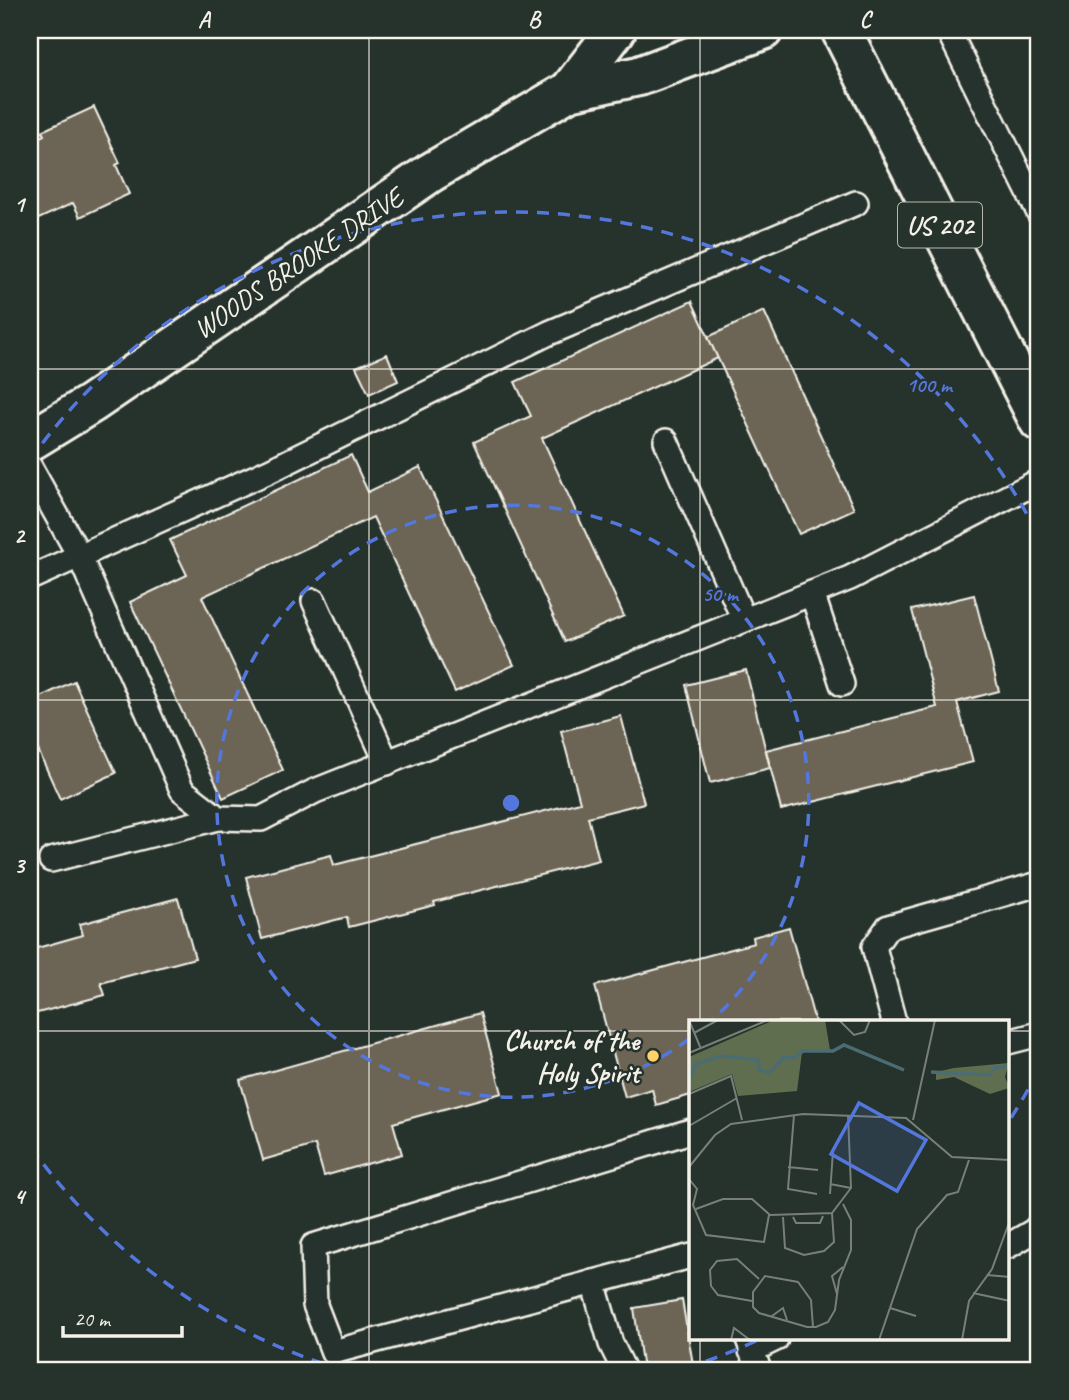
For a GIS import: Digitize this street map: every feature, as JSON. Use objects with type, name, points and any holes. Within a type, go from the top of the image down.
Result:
[{"type":"street","name":"WOODS BROOKE DRIVE","points":[[569,91],[616,30]]},
{"type":"street","name":"WOODS BROOKE DRIVE","points":[[30,441],[92,403],[430,173],[569,91],[639,76],[763,30]]},
{"type":"street","name":"US 202","points":[[841,30],[1039,421]]},
{"type":"lane","points":[[948,30],[1039,213]]},
{"type":"lane","points":[[30,578],[269,471],[549,333],[856,203]]},
{"type":"lane","points":[[666,441],[744,620]]},
{"type":"lane","points":[[30,467],[79,555],[181,789],[218,818]]},
{"type":"lane","points":[[51,860],[218,818],[261,819],[315,791],[850,578],[1039,481]]},
{"type":"lane","points":[[812,593],[842,684]]},
{"type":"lane","points":[[314,601],[387,763]]},
{"type":"lane","points":[[893,1020],[874,947],[888,927],[1039,884]]},
{"type":"lane","points":[[1010,1041],[1039,1034]]},
{"type":"lane","points":[[689,1132],[313,1246],[315,1304],[333,1352],[689,1257]]},
{"type":"lane","points":[[1010,1245],[1034,1231],[1039,1225]]},
{"type":"lane","points":[[593,1282],[611,1343],[624,1370]]},
{"type":"lane","points":[[753,1353],[774,1340]]},
{"type":"building","points":[[94,107],[120,163],[116,165],[129,194],[80,217],[73,203],[30,223],[30,142],[44,135],[42,131]]},
{"type":"building","points":[[692,301],[718,358],[542,438],[624,616],[565,642],[474,442],[531,416],[515,382]]},
{"type":"building","points":[[764,311],[854,509],[799,534],[708,337]]},
{"type":"building","points":[[387,354],[398,381],[369,394],[356,367]]},
{"type":"building","points":[[351,455],[368,492],[420,467],[514,665],[455,692],[373,517],[202,597],[283,770],[223,798],[130,602],[187,575],[170,540]]},
{"type":"building","points":[[974,595],[999,691],[957,702],[973,762],[781,810],[766,750],[937,707],[912,610]]},
{"type":"building","points":[[746,670],[770,768],[710,783],[686,685]]},
{"type":"building","points":[[74,681],[116,773],[60,799],[30,732],[30,702]]},
{"type":"building","points":[[621,716],[644,803],[588,817],[599,860],[434,902],[435,905],[349,927],[347,917],[262,939],[246,877],[331,855],[334,865],[580,802],[561,731]]},
{"type":"building","points":[[178,898],[195,958],[101,983],[105,995],[30,1015],[30,950],[83,935],[80,924]]},
{"type":"building","name":"Church of the Holy Spirit","points":[[789,927],[814,1020],[689,1020],[689,1096],[656,1105],[652,1089],[625,1097],[595,986],[754,943],[753,937]]},
{"type":"building","points":[[480,1013],[502,1093],[393,1123],[402,1154],[324,1176],[315,1145],[263,1160],[240,1080]]},
{"type":"building","points":[[682,1300],[694,1370],[643,1370],[634,1308]]},
{"type":"place","name":"Church of the Holy Spirit","points":[[653,1056]]}]
